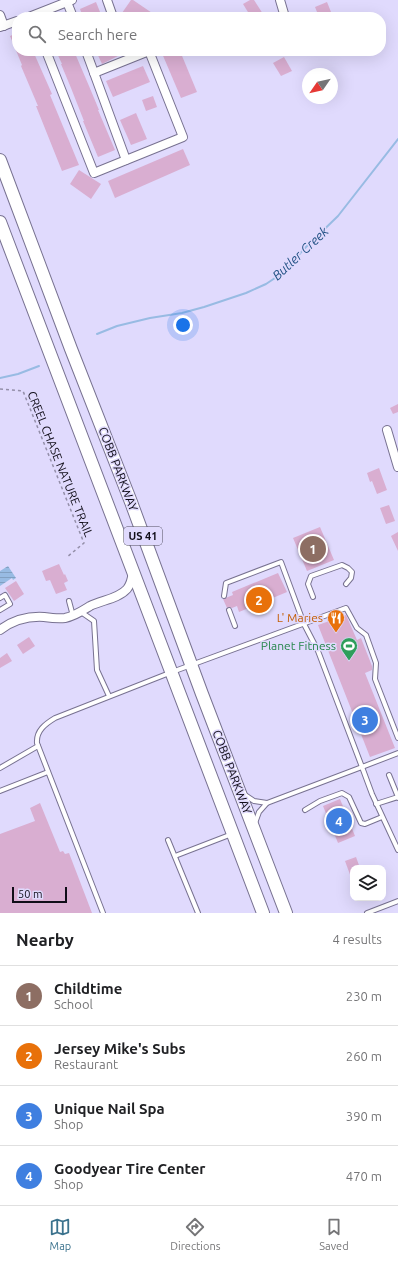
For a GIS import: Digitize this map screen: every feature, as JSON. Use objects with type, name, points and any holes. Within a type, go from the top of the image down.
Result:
[{"type":"main road","name":"COBB PARKWAY","points":[[0,160],[286,913]]},
{"type":"main road","name":"COBB PARKWAY","points":[[0,222],[263,913]]},
{"type":"street","points":[[107,0],[111,12]]},
{"type":"street","points":[[280,0],[284,12]]},
{"type":"street","points":[[43,12],[70,1],[72,12]]},
{"type":"street","points":[[0,15],[2,26],[12,23]]},
{"type":"street","points":[[48,56],[94,173],[183,137],[151,56]]},
{"type":"street","points":[[88,56],[126,160]]},
{"type":"street","points":[[94,73],[136,56]]},
{"type":"street","points":[[387,430],[398,467]]},
{"type":"street","points":[[0,630],[9,624],[33,617],[64,618],[72,616],[90,606],[118,596],[130,585],[133,572]]},
{"type":"lane","points":[[224,596],[226,584],[281,562],[304,624],[318,651],[376,804],[398,850]]},
{"type":"lane","points":[[313,597],[308,584],[311,576],[342,564],[352,572],[351,578],[346,584]]},
{"type":"lane","points":[[0,598],[4,594],[10,604],[0,610]]},
{"type":"lane","points":[[69,601],[72,616]]},
{"type":"lane","points":[[103,913],[38,746],[37,740],[40,731],[42,727],[50,720],[172,672],[346,608],[357,628],[366,635],[376,663],[375,679],[398,738]]},
{"type":"lane","points":[[230,610],[235,626]]},
{"type":"lane","points":[[81,612],[94,621],[98,670],[109,696]]},
{"type":"lane","points":[[0,768],[38,746]]},
{"type":"lane","points":[[253,829],[259,812],[267,803],[398,753]]},
{"type":"lane","points":[[0,791],[48,772]]},
{"type":"lane","points":[[376,804],[398,798],[389,776]]},
{"type":"lane","points":[[239,792],[254,801],[267,803]]},
{"type":"lane","points":[[305,810],[320,801],[342,793],[349,797],[361,823],[365,824],[382,817]]},
{"type":"lane","points":[[175,856],[233,833]]},
{"type":"lane","points":[[393,841],[398,839]]},
{"type":"lane","points":[[168,840],[198,913]]},
{"type":"lane","points":[[367,913],[398,901]]},
{"type":"path","name":"CREEL CHASE NATURE TRAIL","points":[[0,389],[23,391],[84,543],[67,557]]},
{"type":"water","points":[[8,566],[16,578],[13,580],[12,578],[0,586],[0,571]]},
{"type":"building","points":[[131,0],[133,0],[151,12],[123,12]]},
{"type":"building","points":[[250,0],[254,0],[262,12],[248,12],[243,4]]},
{"type":"building","points":[[96,2],[100,12],[81,12],[80,9]]},
{"type":"building","points":[[327,2],[331,12],[317,12],[315,7]]},
{"type":"building","points":[[18,56],[35,56],[52,94],[50,95],[79,165],[62,171],[36,106],[38,106],[21,66],[22,65]]},
{"type":"building","points":[[58,56],[76,56],[115,150],[98,157]]},
{"type":"building","points":[[98,56],[118,56],[102,64]]},
{"type":"building","points":[[163,56],[182,56],[197,92],[181,98]]},
{"type":"building","points":[[284,57],[292,71],[281,76],[273,63]]},
{"type":"building","points":[[143,66],[150,82],[113,97],[106,81]]},
{"type":"building","points":[[153,96],[157,107],[146,111],[142,100]]},
{"type":"building","points":[[136,113],[147,139],[131,145],[120,120]]},
{"type":"building","points":[[183,149],[190,165],[115,198],[108,181]]},
{"type":"building","points":[[79,170],[101,184],[91,199],[70,184]]},
{"type":"building","points":[[398,404],[398,412],[393,414],[390,408]]},
{"type":"building","points":[[379,468],[387,490],[377,494],[367,473]]},
{"type":"building","points":[[389,505],[395,521],[386,524],[380,508]]},
{"type":"building","points":[[320,527],[334,560],[307,571],[293,538]]},
{"type":"building","points":[[398,532],[398,551],[391,536]]},
{"type":"building","points":[[59,564],[68,581],[64,583],[67,590],[56,594],[50,580],[46,581],[42,571]]},
{"type":"building","points":[[278,573],[287,592],[239,612],[237,606],[227,608],[223,599],[233,595],[232,592]]},
{"type":"building","points":[[16,581],[24,594],[14,601],[5,588]]},
{"type":"building","points":[[346,615],[357,640],[361,638],[372,666],[372,670],[365,673],[395,748],[370,757],[318,625]]},
{"type":"building","points":[[29,637],[35,646],[23,654],[17,645]]},
{"type":"building","points":[[7,653],[12,661],[0,668],[0,658]]},
{"type":"building","points":[[340,799],[355,836],[338,843],[323,806]]},
{"type":"building","points":[[40,803],[60,852],[63,851],[65,854],[69,853],[92,913],[0,913],[0,834],[35,821],[30,808]]},
{"type":"building","points":[[356,857],[359,865],[350,865],[350,875],[345,861]]},
{"type":"waterway","name":"Butler Creek","points":[[97,334],[117,326],[204,307],[246,293],[266,284],[284,271],[338,216],[398,139]]},
{"type":"waterway","name":"Butler Creek","points":[[0,378],[18,374],[39,366]]},
{"type":"place","name":"Childtime","points":[[313,549]]},
{"type":"place","name":"Jersey Mike's Subs","points":[[259,600]]},
{"type":"place","name":"L' Maries","points":[[336,633]]},
{"type":"place","name":"Planet Fitness","points":[[349,661]]},
{"type":"place","name":"Unique Nail Spa","points":[[365,720]]},
{"type":"place","name":"Goodyear Tire Center","points":[[339,821]]}]
